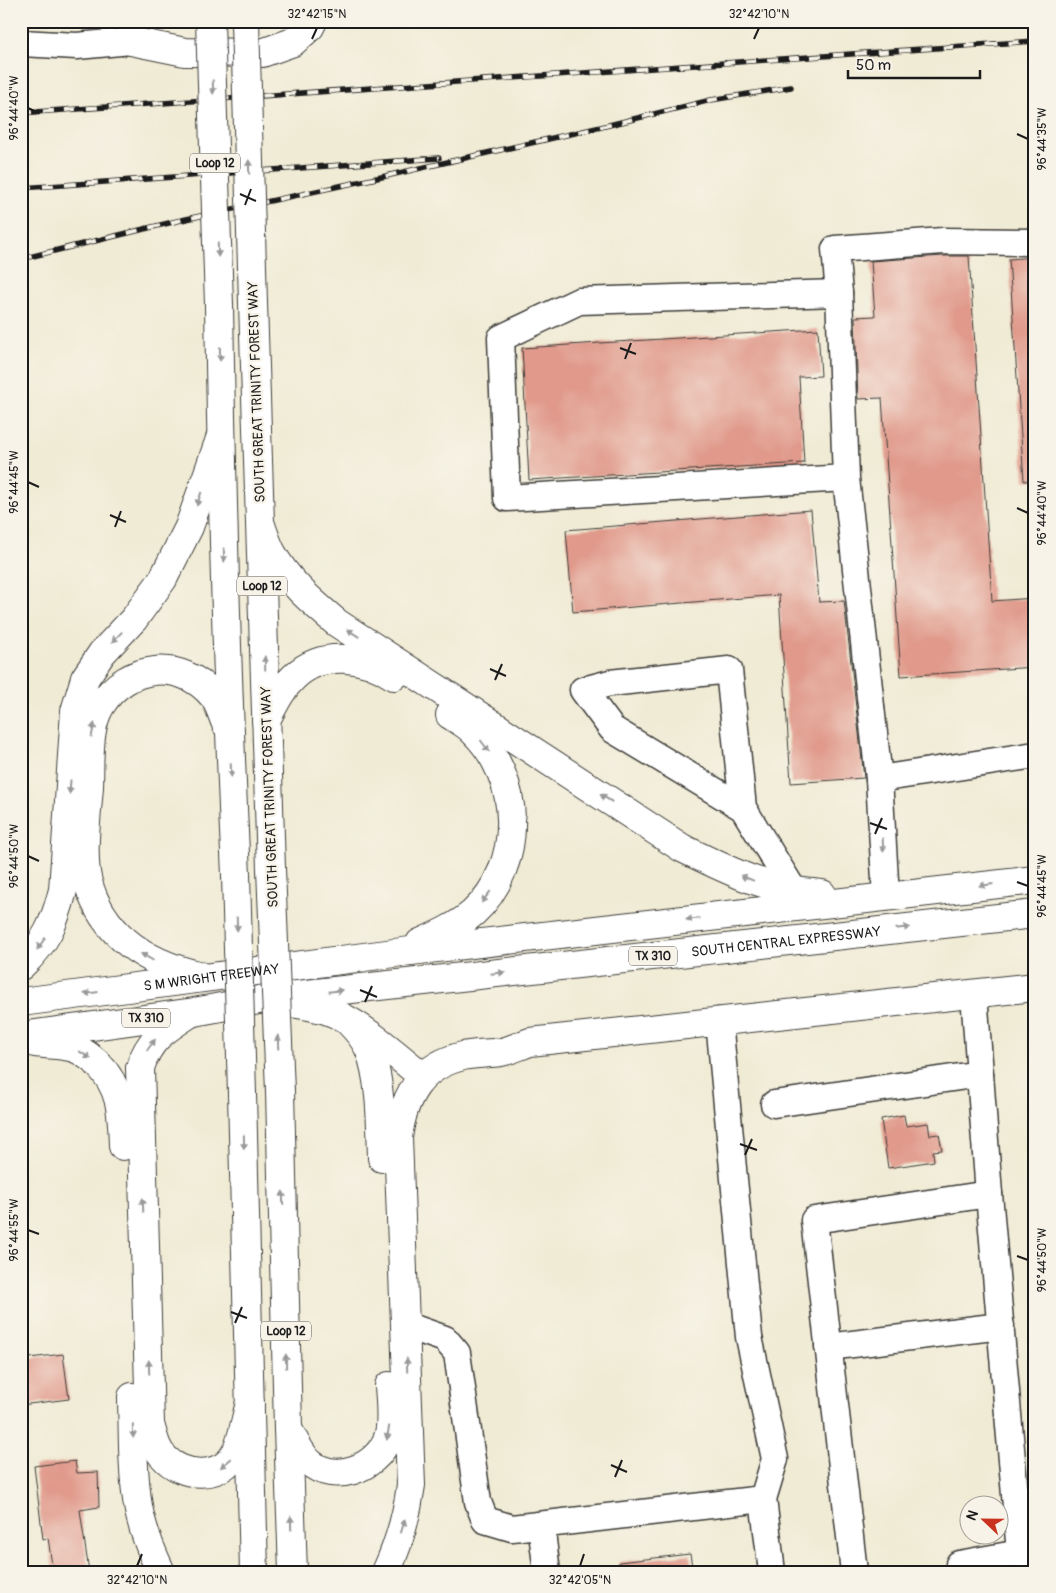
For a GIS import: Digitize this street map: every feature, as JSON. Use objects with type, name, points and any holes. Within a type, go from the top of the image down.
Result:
[{"type":"main road","name":"Loop 12","points":[[210,21],[220,305],[221,436],[229,731],[236,875],[254,1572]]},
{"type":"main road","name":"SOUTH GREAT TRINITY FOREST WAY","points":[[245,21],[266,720],[280,1091],[293,1572]]},
{"type":"main road","points":[[131,31],[185,52],[262,53],[293,42],[310,27],[313,21]]},
{"type":"main road","points":[[21,966],[35,954],[50,932],[63,890],[75,711],[85,678],[102,653],[134,619],[163,579],[189,527],[221,436]]},
{"type":"main road","points":[[261,525],[272,551],[287,576],[312,602],[337,623],[682,848],[758,883],[794,891],[883,898]]},
{"type":"main road","points":[[266,720],[277,698],[294,677],[311,665],[328,659],[348,658],[366,662],[385,670],[472,730],[501,770],[508,788],[512,817],[511,842],[502,869],[491,891],[473,913],[446,931],[402,952]]},
{"type":"main road","points":[[209,978],[173,969],[153,961],[134,949],[105,919],[96,902],[88,882],[85,860],[91,735],[100,706],[112,692],[127,679],[142,672],[157,670],[189,676],[201,683],[215,698],[229,731]]},
{"type":"main road","name":"TX 310","points":[[402,952],[1035,880]]},
{"type":"main road","name":"SOUTH CENTRAL EXPRESSWAY","points":[[270,998],[1035,914]]},
{"type":"main road","name":"S M WRIGHT FREEWAY","points":[[21,1002],[402,952]]},
{"type":"main road","points":[[381,1122],[391,1092],[417,1072],[463,1056],[502,1052],[530,1042],[1035,987]]},
{"type":"main road","points":[[270,998],[326,1010],[348,1021],[389,1049],[417,1072]]},
{"type":"main road","name":"S M WRIGHT FREEWAY","points":[[21,1036],[194,1012],[270,998]]},
{"type":"main road","points":[[194,1012],[162,1031],[144,1054],[140,1068],[150,1424],[154,1441],[162,1456],[176,1467],[189,1472],[205,1473],[218,1469],[228,1462],[236,1452],[250,1403]]},
{"type":"main road","points":[[288,1429],[300,1452],[310,1463],[324,1470],[340,1473],[352,1471],[366,1465],[376,1456],[388,1440],[390,1418],[381,1122],[377,1084],[369,1050],[358,1031],[348,1021]]},
{"type":"main road","points":[[21,1042],[74,1048],[89,1056],[107,1073],[117,1092],[122,1114],[134,1476],[138,1507],[148,1541],[161,1572]]},
{"type":"main road","points":[[386,1572],[408,1511],[411,1485],[398,1138],[400,1120],[406,1102],[414,1087],[417,1072]]},
{"type":"street","points":[[21,43],[77,46],[131,31]]},
{"type":"street","points":[[883,898],[879,779],[846,478],[839,293],[835,249],[943,241],[1035,242]]},
{"type":"street","points":[[839,293],[579,301],[501,338],[507,498],[846,478]]},
{"type":"street","points":[[743,808],[612,729],[583,690],[610,684],[729,670],[743,808],[794,891]]},
{"type":"street","points":[[879,779],[1035,755]]},
{"type":"street","points":[[960,1572],[959,1564],[1028,1559],[989,1194],[974,994]]},
{"type":"street","points":[[719,1021],[748,1337],[775,1459],[763,1499],[772,1572]]},
{"type":"street","points":[[774,1104],[980,1074]]},
{"type":"street","points":[[854,1572],[814,1220],[989,1194]]},
{"type":"street","points":[[405,1325],[444,1340],[457,1353],[478,1502],[485,1520],[512,1528],[763,1499]]},
{"type":"street","points":[[828,1347],[1002,1326]]},
{"type":"street","points":[[541,1525],[547,1572]]},
{"type":"building","points":[[969,256],[992,601],[1035,598],[1035,667],[901,676],[882,398],[858,399],[855,317],[875,316],[871,261]]},
{"type":"building","points":[[1035,257],[1035,480],[1024,481],[1009,259]]},
{"type":"building","points":[[818,329],[821,376],[799,377],[804,463],[529,480],[522,348]]},
{"type":"building","points":[[811,510],[819,602],[844,601],[864,778],[791,783],[779,595],[573,612],[566,530]]},
{"type":"building","points":[[904,1115],[906,1126],[928,1123],[930,1135],[939,1134],[942,1150],[933,1151],[934,1161],[888,1168],[881,1119]]},
{"type":"building","points":[[63,1354],[69,1399],[21,1405],[21,1359]]},
{"type":"building","points":[[75,1461],[77,1473],[98,1472],[99,1507],[80,1510],[89,1572],[53,1572],[48,1538],[43,1539],[34,1466]]},
{"type":"building","points":[[690,1554],[693,1572],[619,1572],[619,1562]]},
{"type":"railway","points":[[21,113],[1035,41]]},
{"type":"railway","points":[[21,259],[177,221],[386,176],[711,100],[791,87]]},
{"type":"railway","points":[[21,188],[439,158]]}]
